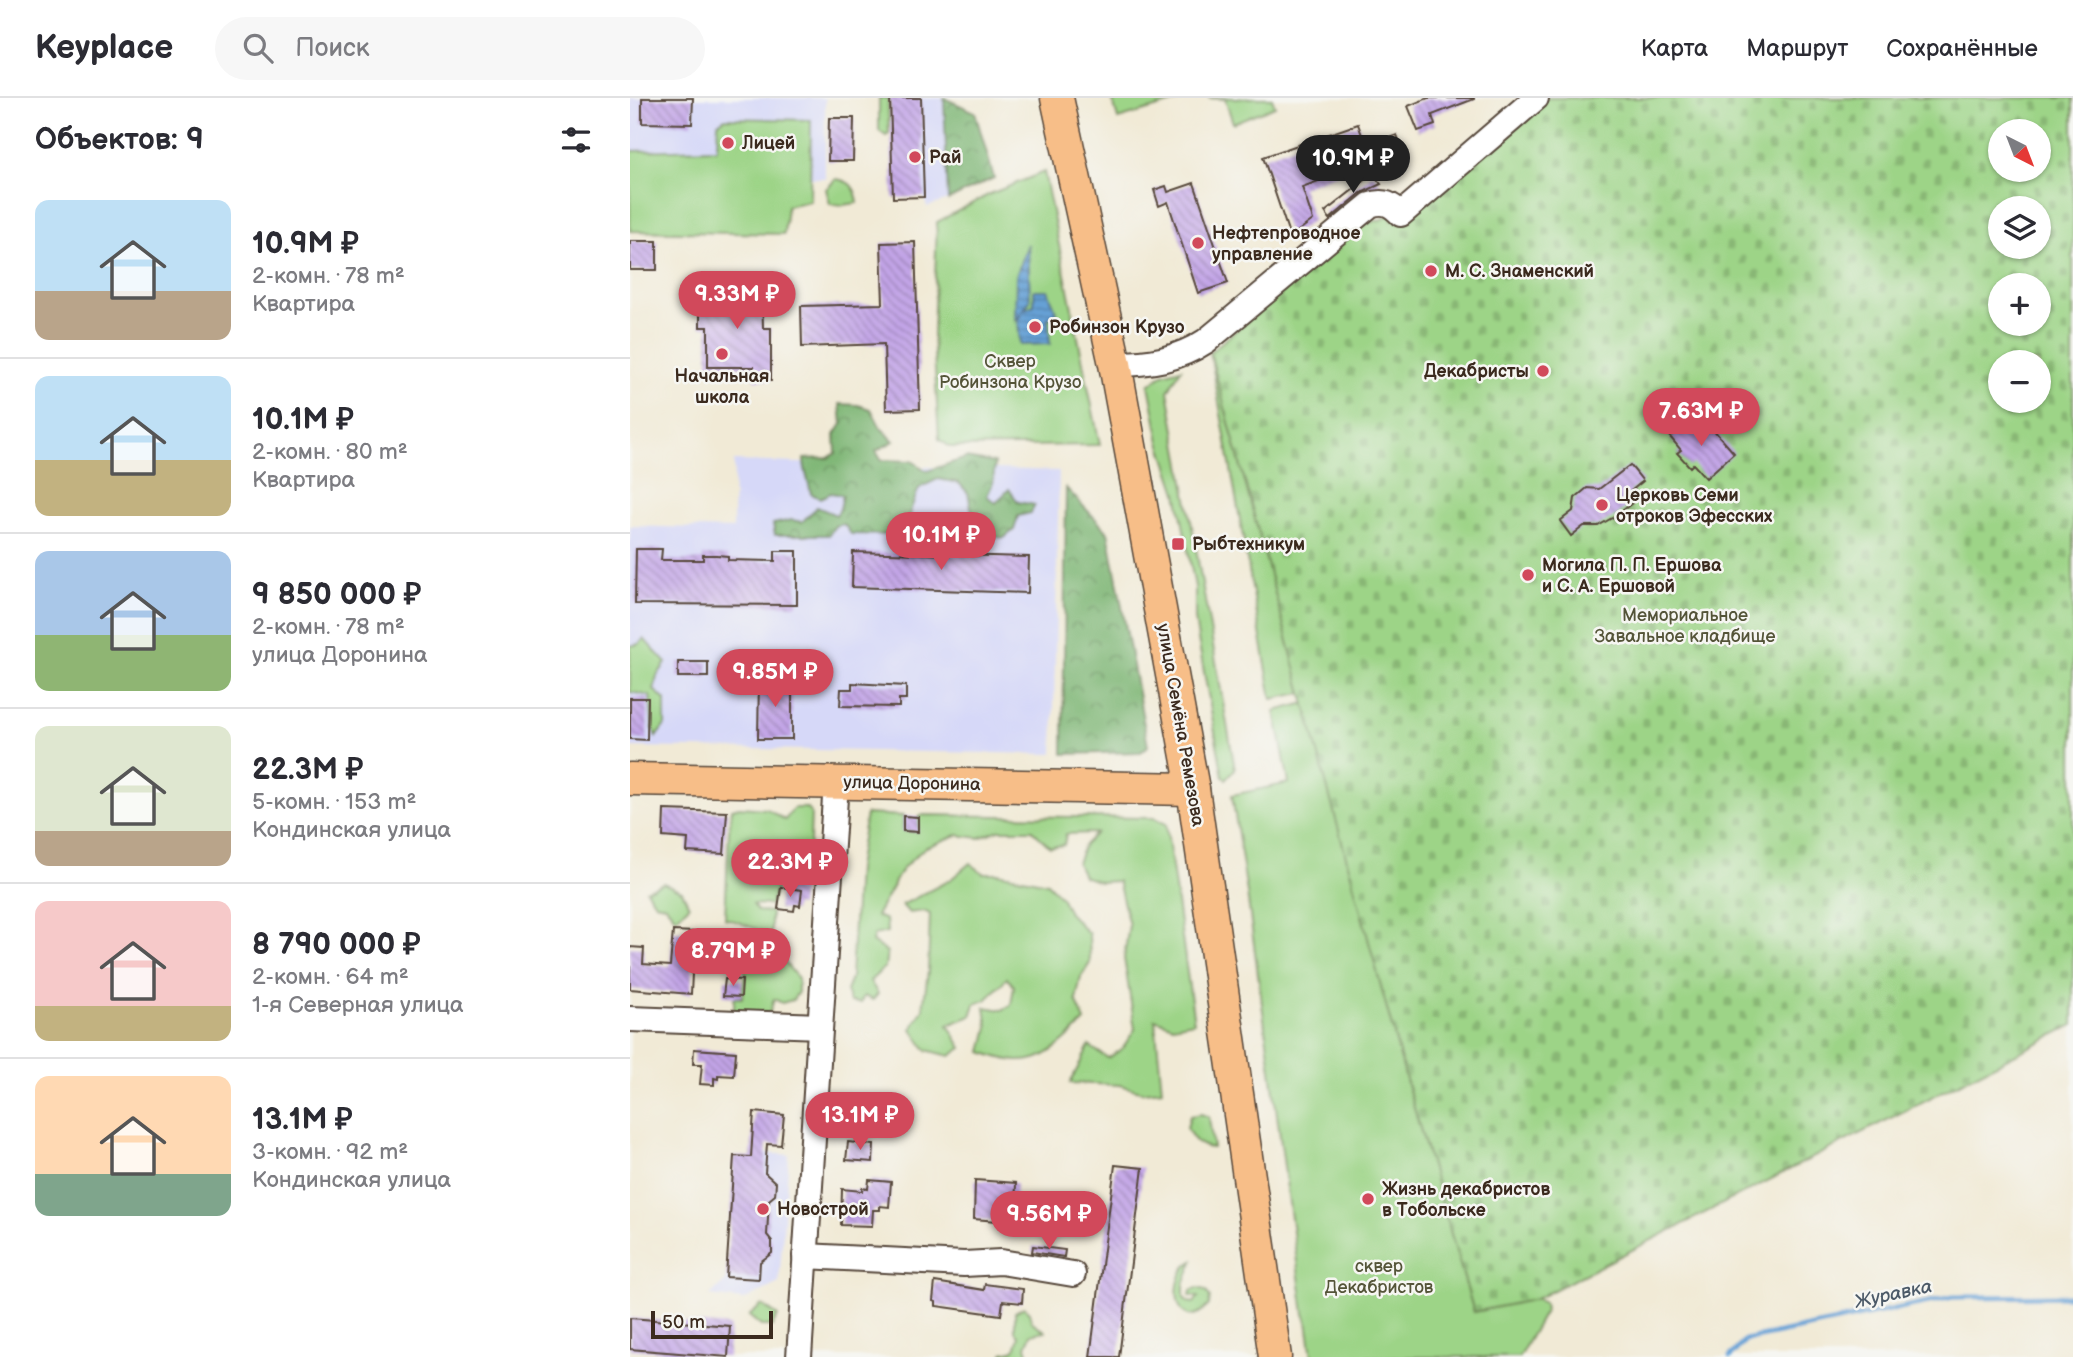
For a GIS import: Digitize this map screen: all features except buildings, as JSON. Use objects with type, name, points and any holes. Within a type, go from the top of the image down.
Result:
[{"type":"main road","name":"улица Семёна Ремезова","points":[[1057,98],[1115,364],[1193,789],[1275,1357]]},
{"type":"main road","name":"улица Доронина","points":[[630,779],[1193,789]]},
{"type":"street","points":[[1115,364],[1153,362],[1189,352],[1206,341],[1370,205],[1380,202],[1391,205],[1401,214],[1536,98]]},
{"type":"street","points":[[799,1357],[836,782]]},
{"type":"street","points":[[630,1019],[820,1026]]},
{"type":"street","points":[[805,1256],[964,1264],[1001,1262],[1073,1274]]},
{"type":"shaded area","name":"Лицей","points":[[630,98],[825,98],[825,178],[810,178],[810,201],[787,206],[784,234],[630,231]]},
{"type":"shaded area","points":[[921,98],[944,98],[948,200],[927,207],[924,197]]},
{"type":"shaded area","points":[[734,461],[1059,471],[1053,754],[630,747],[630,526],[733,529]]},
{"type":"shaded area","points":[[766,1153],[789,1155],[779,1283],[744,1300],[710,1296],[726,1281],[726,1277],[758,1279],[760,1257],[772,1253],[772,1241],[767,1235],[769,1200],[775,1195],[776,1183],[771,1178],[765,1178]]},
{"type":"green space","points":[[879,98],[888,98],[889,134],[886,136],[879,131]]},
{"type":"green space","points":[[944,98],[975,112],[994,178],[948,200]]},
{"type":"green space","points":[[1112,98],[1189,98],[1118,119]]},
{"type":"green space","points":[[1208,98],[1272,98],[1275,106],[1233,123],[1225,99]]},
{"type":"green space","name":"Мемориальное Завальное кладбище","points":[[1524,98],[2073,98],[2073,1025],[1536,1299],[1474,1312],[1410,1094],[1210,352],[1364,224],[1383,219]]},
{"type":"green space","name":"Лицей","points":[[725,118],[811,120],[810,201],[787,206],[784,234],[630,231],[630,151],[717,149],[718,123]]},
{"type":"green space","name":"Сквер Робинзона Крузо","points":[[1044,172],[1100,445],[950,447],[939,439],[933,335],[937,222],[990,194]]},
{"type":"green space","points":[[836,179],[852,186],[858,203],[830,204],[826,189]]},
{"type":"green space","points":[[1210,352],[1302,693],[1272,699]]},
{"type":"green space","points":[[1181,369],[1168,391],[1235,769],[1226,779],[1223,777],[1198,639],[1195,587],[1177,493],[1160,442],[1149,385],[1163,374]]},
{"type":"green space","points":[[840,404],[871,409],[881,428],[894,441],[876,451],[881,460],[912,461],[927,471],[966,458],[995,463],[993,483],[987,496],[996,503],[1009,489],[1018,502],[1035,505],[1031,513],[1018,516],[1014,530],[1004,538],[985,535],[972,512],[968,493],[959,483],[938,479],[919,488],[911,509],[909,529],[895,535],[851,534],[844,524],[835,526],[829,535],[775,535],[773,524],[792,520],[802,522],[817,507],[836,515],[840,509],[843,495],[831,493],[820,498],[811,494],[804,459],[828,458],[836,453],[835,435],[842,424]]},
{"type":"green space","points":[[1066,488],[1108,532],[1148,746],[1141,752],[1063,754]]},
{"type":"green space","points":[[644,639],[666,663],[657,676],[654,690],[665,700],[665,725],[656,737],[650,696],[630,692],[630,646],[639,644]]},
{"type":"green space","name":"сквер Декабристов","points":[[1306,703],[1410,1094],[1474,1312],[1536,1299],[1544,1303],[1545,1311],[1519,1357],[1312,1357],[1232,795],[1289,783],[1275,711]]},
{"type":"green space","points":[[794,808],[807,808],[811,813],[809,872],[796,883],[778,884],[770,905],[753,904],[757,911],[771,912],[771,934],[725,918],[729,830],[732,809],[767,809],[785,820]]},
{"type":"green space","points":[[866,814],[903,816],[903,831],[917,832],[918,817],[921,815],[1154,818],[1166,824],[1194,1022],[1173,1026],[1155,1019],[1162,1090],[1143,1092],[1120,1085],[1070,1083],[1089,1046],[1108,1058],[1122,1049],[1135,1029],[1124,958],[1129,925],[1118,881],[1100,882],[1083,876],[1077,863],[1084,845],[1096,833],[1066,834],[1064,845],[1050,847],[1032,830],[999,830],[979,838],[957,835],[924,848],[902,869],[876,916],[886,920],[887,932],[874,935],[872,942],[887,952],[885,967],[870,981],[878,994],[873,1000],[864,996],[860,1003],[850,1002],[846,991],[851,978],[857,868]]},
{"type":"green space","points":[[970,863],[983,873],[998,873],[1047,883],[1089,934],[1090,963],[1081,977],[1076,1000],[1085,1021],[1061,1044],[1039,1058],[1015,1061],[982,1052],[988,1027],[985,1007],[1002,1010],[1011,1005],[1014,986],[1007,978],[986,1000],[975,1004],[971,1016],[948,1025],[962,1048],[950,1056],[926,1050],[912,1029],[923,1009],[928,972],[930,914],[924,911],[909,913],[902,905],[950,880]]},
{"type":"green space","points":[[663,883],[682,891],[689,906],[676,918],[665,905],[655,903],[646,890]]},
{"type":"green space","points":[[768,939],[798,978],[798,992],[793,1000],[782,1003],[774,999],[770,1012],[742,1017],[734,1010],[734,998],[742,998],[748,944]]},
{"type":"green space","points":[[1201,1114],[1209,1117],[1213,1148],[1197,1142],[1187,1128],[1190,1116]]},
{"type":"green space","points":[[1193,1261],[1184,1285],[1184,1298],[1194,1303],[1198,1297],[1190,1296],[1191,1291],[1197,1288],[1205,1290],[1210,1297],[1209,1305],[1197,1314],[1188,1315],[1178,1301],[1177,1290],[1185,1268]]},
{"type":"green space","points":[[762,1305],[778,1316],[772,1326],[761,1326],[749,1316]]},
{"type":"green space","points":[[1024,1307],[1030,1312],[1031,1321],[1045,1331],[1031,1334],[1026,1346],[1029,1357],[1003,1357],[1003,1353],[1015,1350],[1019,1337],[1015,1331],[1015,1312]]},
{"type":"water","points":[[1028,244],[1030,301],[1024,309],[1034,305],[1034,290],[1048,290],[1058,317],[1048,318],[1050,344],[1020,345],[1018,320],[1021,314],[1015,321],[1016,276]]},
{"type":"waterway","name":"Журавка","points":[[1730,1357],[1745,1340],[1953,1297],[2073,1296]]},
{"type":"place","name":"Лицей","points":[[728,143]]},
{"type":"place","name":"Рай","points":[[915,157]]},
{"type":"place","name":"Нефтепроводное управление","points":[[1198,243]]},
{"type":"place","name":"М. С. Знаменский","points":[[1431,271]]},
{"type":"place","name":"Робинзон Крузо","points":[[1035,327]]},
{"type":"place","name":"Начальная школа","points":[[722,354]]},
{"type":"place","name":"Декабристы","points":[[1543,371]]},
{"type":"place","name":"Церковь Семи отроков Эфесских","points":[[1602,505]]},
{"type":"place","name":"Рыбтехникум","points":[[1178,544]]},
{"type":"place","name":"Могила П. П. Ершова и С. А. Ершовой","points":[[1528,575]]},
{"type":"place","name":"Жизнь декабристов в Тобольске","points":[[1368,1199]]},
{"type":"place","name":"Новострой","points":[[763,1209]]}]
